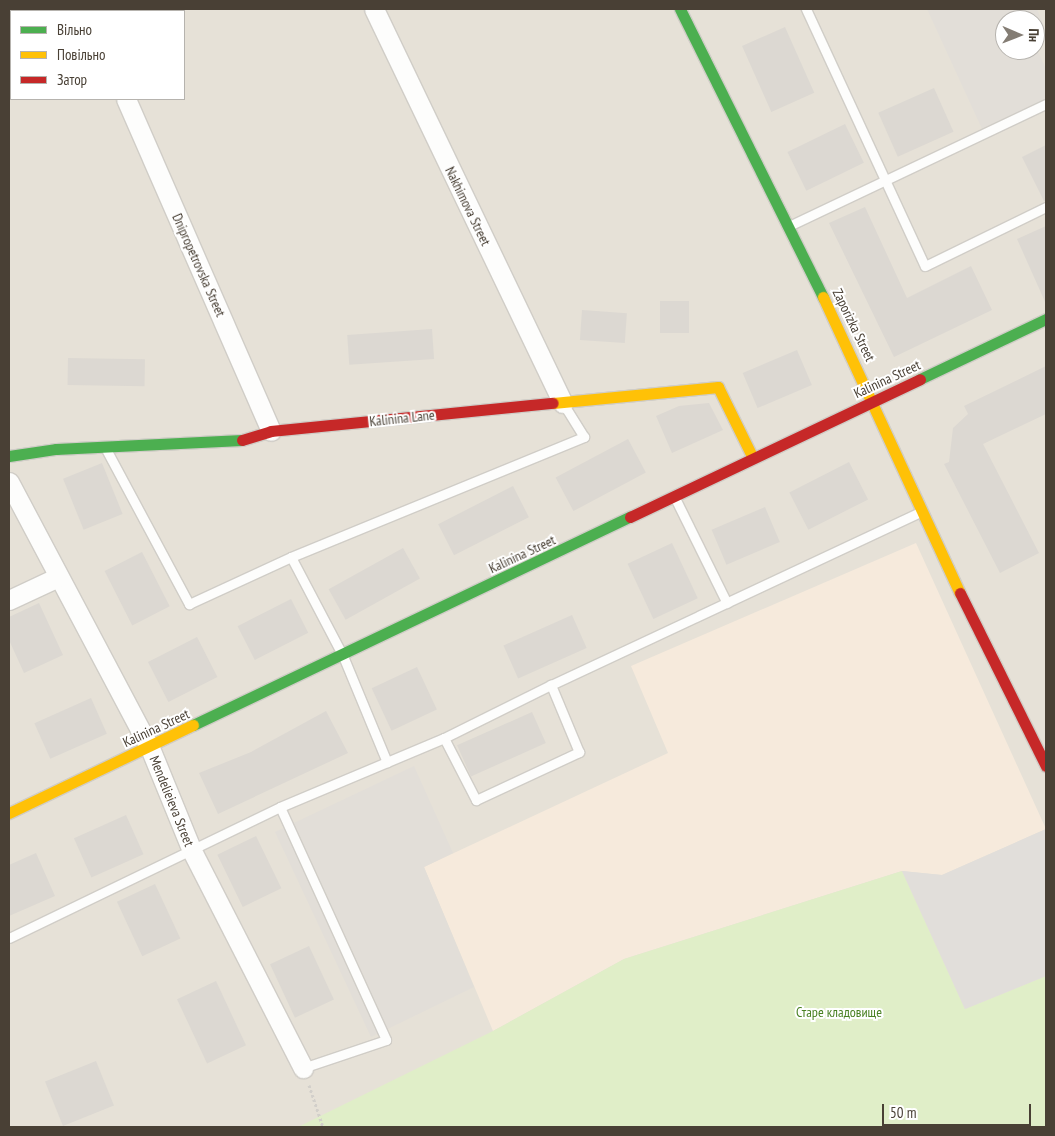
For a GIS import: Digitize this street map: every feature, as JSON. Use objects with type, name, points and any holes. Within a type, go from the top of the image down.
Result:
[{"type":"street","name":"Nakhimova Street","points":[[374,9],[563,403]]},
{"type":"street","name":"Zaporizka Street","points":[[680,9],[875,401],[920,512],[1046,766]]},
{"type":"street","name":"Dnipropetrovska Street","points":[[126,100],[272,431]]},
{"type":"street","name":"Kalinina Street","points":[[9,813],[150,748],[675,498],[753,458],[1046,319]]},
{"type":"street","name":"Kalinina Lane","points":[[9,456],[105,446],[236,442],[272,431],[718,387],[753,458]]},
{"type":"street","name":"Mendelieieva Street","points":[[9,482],[150,748],[192,851],[303,1068]]},
{"type":"street","points":[[9,600],[58,577]]},
{"type":"lane","points":[[806,9],[925,266],[1046,207]]},
{"type":"lane","points":[[788,226],[886,182],[1046,104]]},
{"type":"lane","points":[[105,446],[189,604],[291,557],[584,437],[563,403]]},
{"type":"lane","points":[[675,498],[726,603]]},
{"type":"lane","points":[[9,938],[192,851],[280,806],[444,738],[550,685],[920,512]]},
{"type":"lane","points":[[291,557],[343,656],[388,762]]},
{"type":"lane","points":[[444,738],[476,800],[579,752],[550,685]]},
{"type":"lane","points":[[280,806],[386,1040],[303,1068]]},
{"type":"path","points":[[303,1068],[323,1127]]},
{"type":"shaded area","points":[[9,9],[1046,9],[1046,1127],[9,1127]]},
{"type":"shaded area","points":[[927,9],[1037,9],[995,10],[995,60],[1042,60],[1046,69],[1046,102],[983,131]]},
{"type":"shaded area","points":[[916,543],[1046,829],[942,875],[902,871],[624,959],[493,1031],[424,867],[668,753],[631,666]]},
{"type":"shaded area","points":[[414,766],[453,853],[424,867],[474,987],[371,1037],[275,832]]},
{"type":"shaded area","points":[[1046,829],[1046,976],[965,1009],[902,871],[942,875]]},
{"type":"green space","name":"Старе кладовище","points":[[902,871],[965,1009],[1046,976],[1046,1127],[298,1127],[493,1031],[624,959]]},
{"type":"building","points":[[785,27],[814,93],[771,112],[742,46]]},
{"type":"building","points":[[934,88],[954,132],[898,157],[878,113]]},
{"type":"building","points":[[845,124],[864,163],[806,191],[787,152]]},
{"type":"building","points":[[1046,145],[1046,201],[1044,201],[1022,157]]},
{"type":"building","points":[[865,207],[907,298],[971,266],[992,310],[894,357],[829,223]]},
{"type":"building","points":[[1046,226],[1046,304],[1017,239]]},
{"type":"building","points":[[660,301],[689,301],[689,333],[660,333]]},
{"type":"building","points":[[582,310],[627,313],[625,343],[580,340]]},
{"type":"building","points":[[432,329],[434,359],[349,365],[347,335]]},
{"type":"building","points":[[797,350],[812,385],[758,408],[743,373]]},
{"type":"building","points":[[68,358],[145,359],[145,386],[68,385]]},
{"type":"building","points":[[1046,366],[1046,414],[983,444],[1039,553],[1000,573],[944,464],[949,462],[953,428],[968,414],[964,406]]},
{"type":"building","points":[[709,403],[723,430],[672,453],[656,416],[679,406]]},
{"type":"building","points":[[628,439],[646,473],[573,511],[556,477]]},
{"type":"building","points":[[849,462],[868,499],[808,530],[789,492]]},
{"type":"building","points":[[102,463],[123,514],[84,530],[63,479]]},
{"type":"building","points":[[513,486],[529,517],[454,555],[438,524]]},
{"type":"building","points":[[765,507],[780,542],[726,565],[712,530]]},
{"type":"building","points":[[672,543],[698,598],[653,619],[628,564]]},
{"type":"building","points":[[403,548],[420,579],[346,620],[329,589]]},
{"type":"building","points":[[142,552],[170,606],[132,625],[105,571]]},
{"type":"building","points":[[291,599],[308,633],[255,660],[238,626]]},
{"type":"building","points":[[39,603],[63,655],[24,673],[9,640],[9,617]]},
{"type":"building","points":[[572,615],[587,648],[518,678],[503,646]]},
{"type":"building","points":[[197,637],[217,677],[168,702],[148,662]]},
{"type":"building","points":[[417,667],[437,710],[392,731],[372,688]]},
{"type":"building","points":[[91,698],[107,734],[50,759],[34,723]]},
{"type":"building","points":[[326,711],[348,753],[218,814],[199,773],[251,752]]},
{"type":"building","points":[[532,712],[546,743],[471,776],[457,745]]},
{"type":"building","points":[[126,815],[143,854],[91,877],[74,838]]},
{"type":"building","points":[[256,836],[281,888],[243,907],[217,855]]},
{"type":"building","points":[[36,853],[55,896],[9,916],[9,865]]},
{"type":"building","points":[[155,884],[180,938],[142,956],[117,902]]},
{"type":"building","points":[[309,946],[334,999],[295,1018],[270,964]]},
{"type":"building","points":[[216,981],[246,1045],[207,1064],[177,999]]},
{"type":"building","points":[[96,1061],[114,1106],[63,1126],[45,1082]]},
{"type":"traffic: fast","points":[[680,9],[823,297]]},
{"type":"traffic: fast","points":[[920,379],[1046,319]]},
{"type":"traffic: fast","points":[[9,456],[56,449],[242,440]]},
{"type":"traffic: fast","points":[[193,725],[630,517]]},
{"type":"traffic: slow","points":[[823,297],[960,593]]},
{"type":"traffic: slow","points":[[553,403],[718,387],[753,458]]},
{"type":"traffic: slow","points":[[9,813],[193,725]]},
{"type":"traffic: jam","points":[[630,517],[920,379]]},
{"type":"traffic: jam","points":[[242,440],[271,431],[553,403]]},
{"type":"traffic: jam","points":[[960,593],[1046,766]]}]
